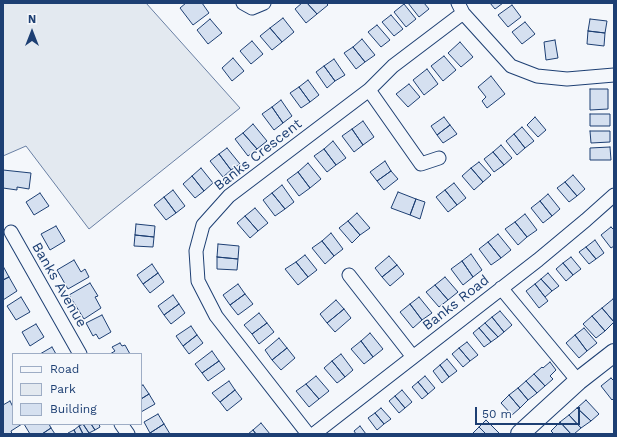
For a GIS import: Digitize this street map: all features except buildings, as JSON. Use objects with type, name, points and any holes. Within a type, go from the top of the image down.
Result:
[{"type":"street","points":[[243,3],[252,8],[264,3]]},
{"type":"street","points":[[461,8],[511,66],[536,76],[566,79],[614,75]]},
{"type":"street","name":"Banks Crescent","points":[[308,434],[216,316],[198,281],[196,251],[203,224],[229,196],[369,90],[393,66],[461,8]]},
{"type":"street","points":[[369,90],[418,169],[438,158]]},
{"type":"street","name":"Banks Road","points":[[314,434],[574,230],[614,195]]},
{"type":"street","name":"Banks Avenue","points":[[11,232],[79,353]]},
{"type":"street","points":[[349,275],[413,357]]},
{"type":"street","points":[[501,288],[578,382]]},
{"type":"street","points":[[520,434],[578,382],[614,353]]},
{"type":"street","points":[[122,425],[128,434]]},
{"type":"green space","points":[[3,3],[146,3],[240,108],[89,229],[26,146],[3,156]]}]
